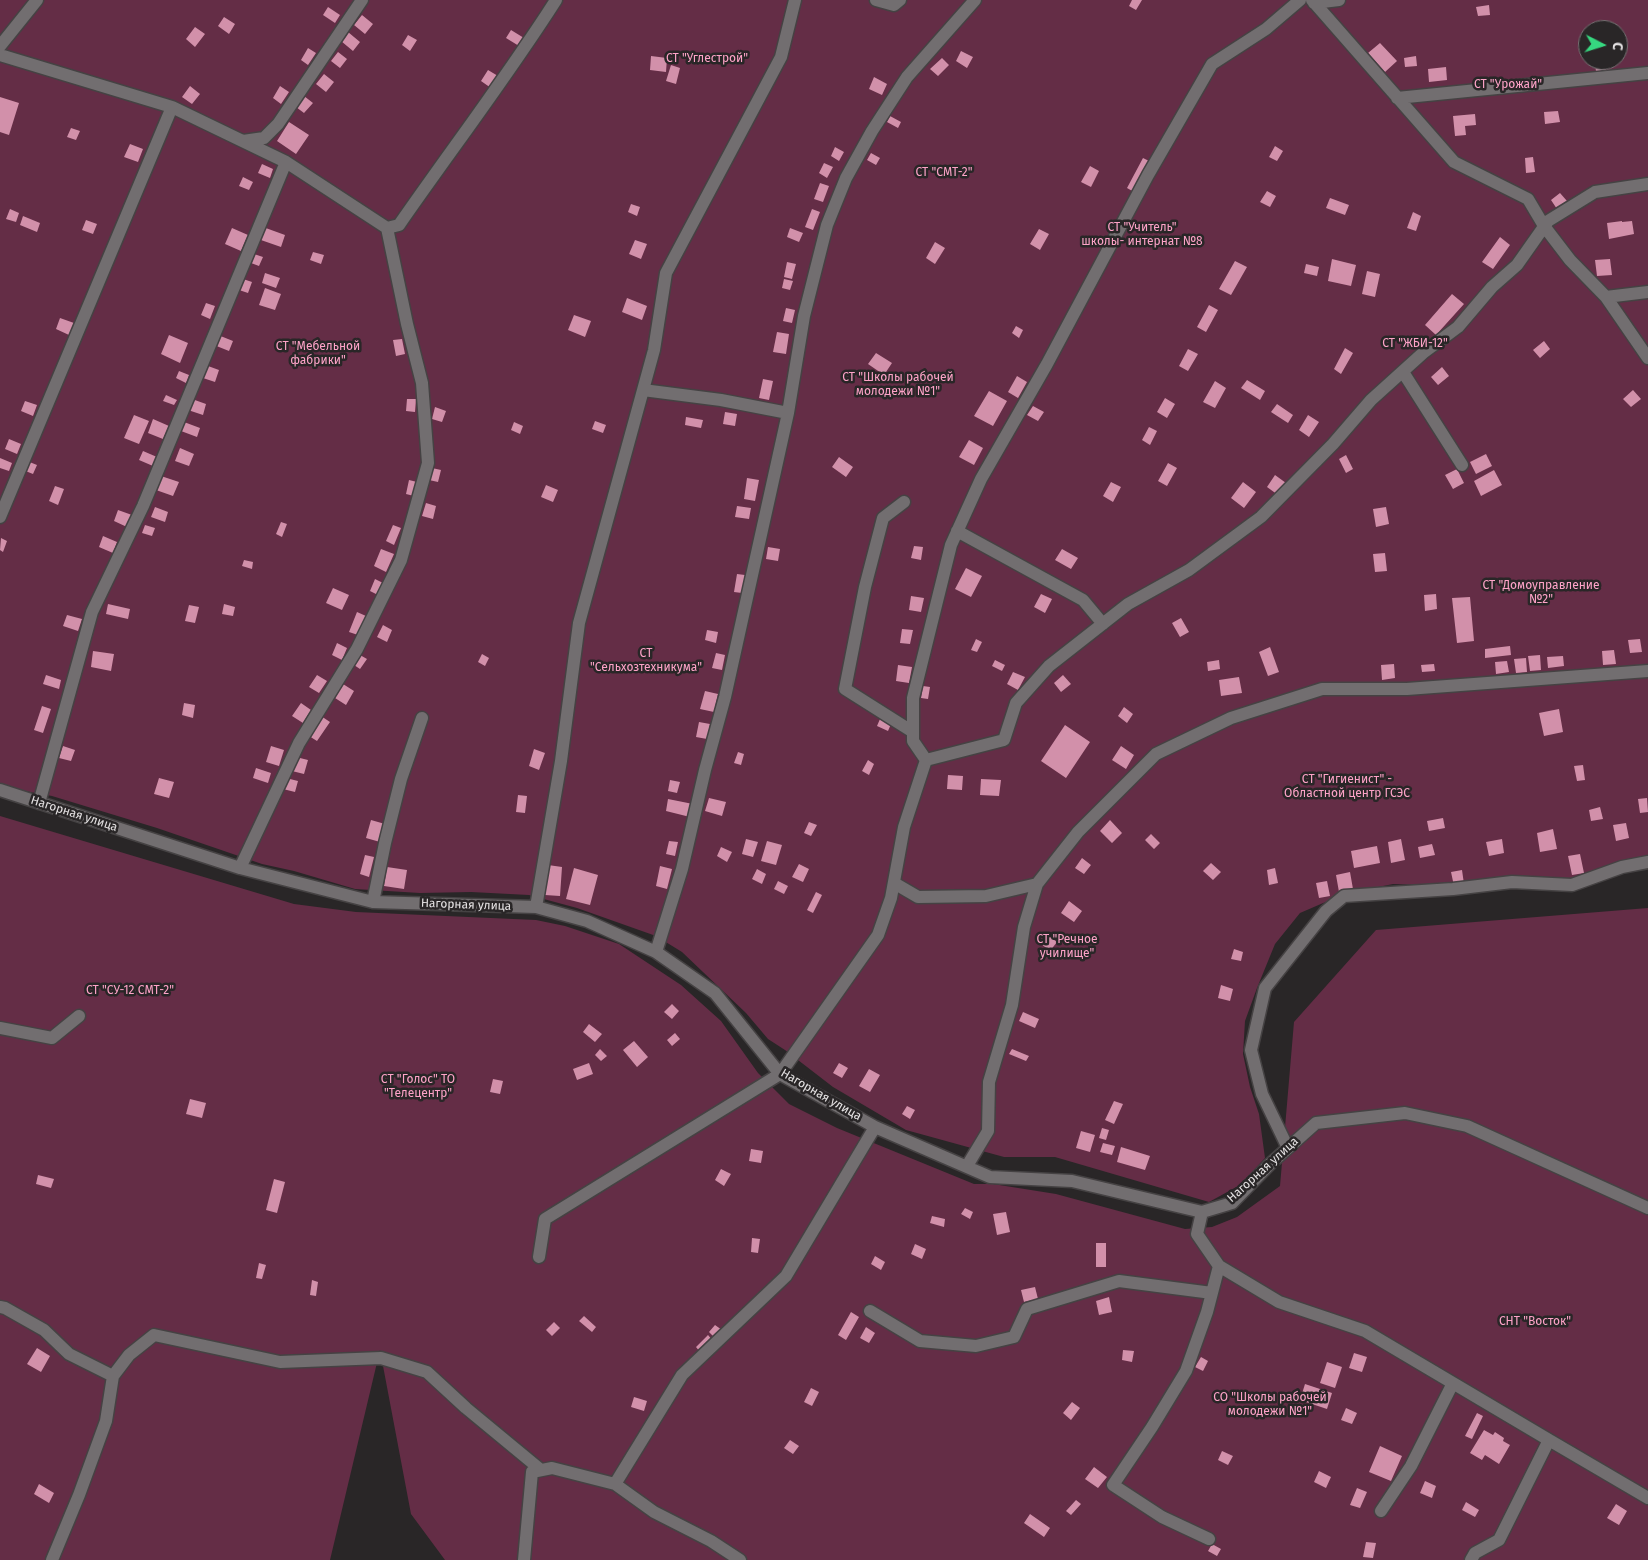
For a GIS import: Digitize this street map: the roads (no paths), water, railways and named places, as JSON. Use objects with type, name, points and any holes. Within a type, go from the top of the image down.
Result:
[{"type":"street","points":[[0,46],[37,0]]},
{"type":"street","points":[[243,141],[264,138],[278,124],[362,0]]},
{"type":"street","points":[[387,228],[399,225],[534,35],[556,0]]},
{"type":"street","points":[[536,907],[561,761],[579,623],[654,350],[666,273],[781,58],[795,0]]},
{"type":"street","points":[[876,0],[894,5],[900,0]]},
{"type":"street","points":[[656,952],[682,869],[704,770],[725,697],[788,413],[804,316],[827,225],[846,178],[872,131],[907,77],[974,0]]},
{"type":"street","points":[[926,760],[913,741],[913,698],[951,545],[981,479],[1047,364],[1148,176],[1212,64],[1266,29],[1300,0]]},
{"type":"street","points":[[1313,1],[1339,0]]},
{"type":"street","points":[[1313,1],[1454,162],[1528,200],[1544,226],[1570,260],[1606,297],[1648,358]]},
{"type":"street","points":[[0,55],[172,107],[286,162],[387,228],[407,324],[422,383],[428,463],[401,560],[357,649],[299,743],[240,868]]},
{"type":"street","points":[[1397,98],[1648,72]]},
{"type":"street","points":[[0,516],[172,107]]},
{"type":"street","points":[[39,803],[92,612],[143,506],[286,162]]},
{"type":"street","points":[[926,760],[1004,740],[1016,703],[1049,666],[1128,604],[1189,570],[1261,517],[1372,400],[1423,353],[1458,327],[1492,286],[1517,265],[1548,221],[1595,192],[1648,184]]},
{"type":"street","points":[[1606,297],[1648,292]]},
{"type":"street","points":[[1403,372],[1462,465]]},
{"type":"street","points":[[642,390],[721,400],[788,413]]},
{"type":"street","points":[[904,502],[884,518],[865,587],[845,689],[913,732]]},
{"type":"street","points":[[957,531],[1083,600],[1103,624]]},
{"type":"street","points":[[967,1166],[988,1131],[989,1082],[1012,1005],[1024,927],[1037,884],[1078,832],[1156,754],[1232,718],[1322,689],[1406,689],[1648,671]]},
{"type":"street","points":[[373,902],[401,779],[422,718]]},
{"type":"street","points":[[539,1256],[545,1219],[780,1074],[878,935],[891,898],[904,827],[926,760]]},
{"type":"street","name":"Нагорная улица","points":[[0,790],[240,868],[373,902],[536,907],[587,921],[656,952],[715,993],[780,1074],[875,1127],[990,1177],[1072,1181],[1202,1212],[1232,1203],[1269,1165],[1316,1123],[1404,1113],[1468,1126],[1648,1208]]},
{"type":"street","points":[[1288,1148],[1262,1094],[1251,1050],[1265,988],[1326,911],[1344,896],[1512,882],[1572,885],[1622,867],[1648,862]]},
{"type":"street","points":[[894,883],[918,897],[986,896],[1037,884]]},
{"type":"street","points":[[0,1028],[52,1038],[79,1016]]},
{"type":"street","points":[[615,1484],[682,1375],[786,1276],[875,1127]]},
{"type":"street","points":[[1202,1212],[1197,1234],[1219,1266],[1279,1302],[1364,1331],[1648,1498]]},
{"type":"street","points":[[1209,1539],[1162,1517],[1113,1485],[1152,1428],[1186,1371],[1207,1312],[1219,1266]]},
{"type":"street","points":[[870,1311],[920,1342],[976,1346],[1014,1338],[1027,1309],[1119,1281],[1212,1293]]},
{"type":"street","points":[[0,1307],[44,1330],[69,1354],[113,1376]]},
{"type":"street","points":[[52,1560],[79,1495],[106,1421],[113,1376],[129,1355],[154,1335],[280,1362],[381,1358],[427,1372],[466,1408],[541,1470]]},
{"type":"street","points":[[1381,1511],[1411,1466],[1453,1383]]},
{"type":"street","points":[[1471,1560],[1475,1553],[1499,1540],[1549,1440]]},
{"type":"street","points":[[524,1560],[532,1472],[552,1468],[615,1484],[654,1512],[711,1541],[740,1560]]},
{"type":"park label","name":"СТ \"Углестрой\"","points":[[707,59]]},
{"type":"park label","name":"СТ \"Урожай\"","points":[[1508,85]]},
{"type":"park label","name":"СТ \"СМТ-2\"","points":[[944,173]]},
{"type":"park label","name":"СТ \"Учитель\" школы- интернат №8","points":[[1142,235]]},
{"type":"park label","name":"СТ \"ЖБИ-12\"","points":[[1415,344]]},
{"type":"park label","name":"СТ \"Мебельной фабрики\"","points":[[318,354]]},
{"type":"park label","name":"СТ \"Школы рабочей молодежи №1\"","points":[[898,385]]},
{"type":"park label","name":"СТ \"Домоуправление №2\"","points":[[1541,593]]},
{"type":"park label","name":"СТ \"Сельхозтехникума\"","points":[[646,661]]},
{"type":"park label","name":"СТ \"Гигиенист\" - Областной центр ГСЭС","points":[[1347,787]]},
{"type":"park label","name":"СТ \"Речное училище\"","points":[[1067,947]]},
{"type":"park label","name":"СТ \"СУ-12 СМТ-2\"","points":[[130,991]]},
{"type":"park label","name":"СТ \"Голос\" ТО \"Телецентр\"","points":[[418,1087]]},
{"type":"park label","name":"СНТ \"Восток\"","points":[[1535,1322]]},
{"type":"park label","name":"СО \"Школы рабочей молодежи №1\"","points":[[1270,1405]]}]
